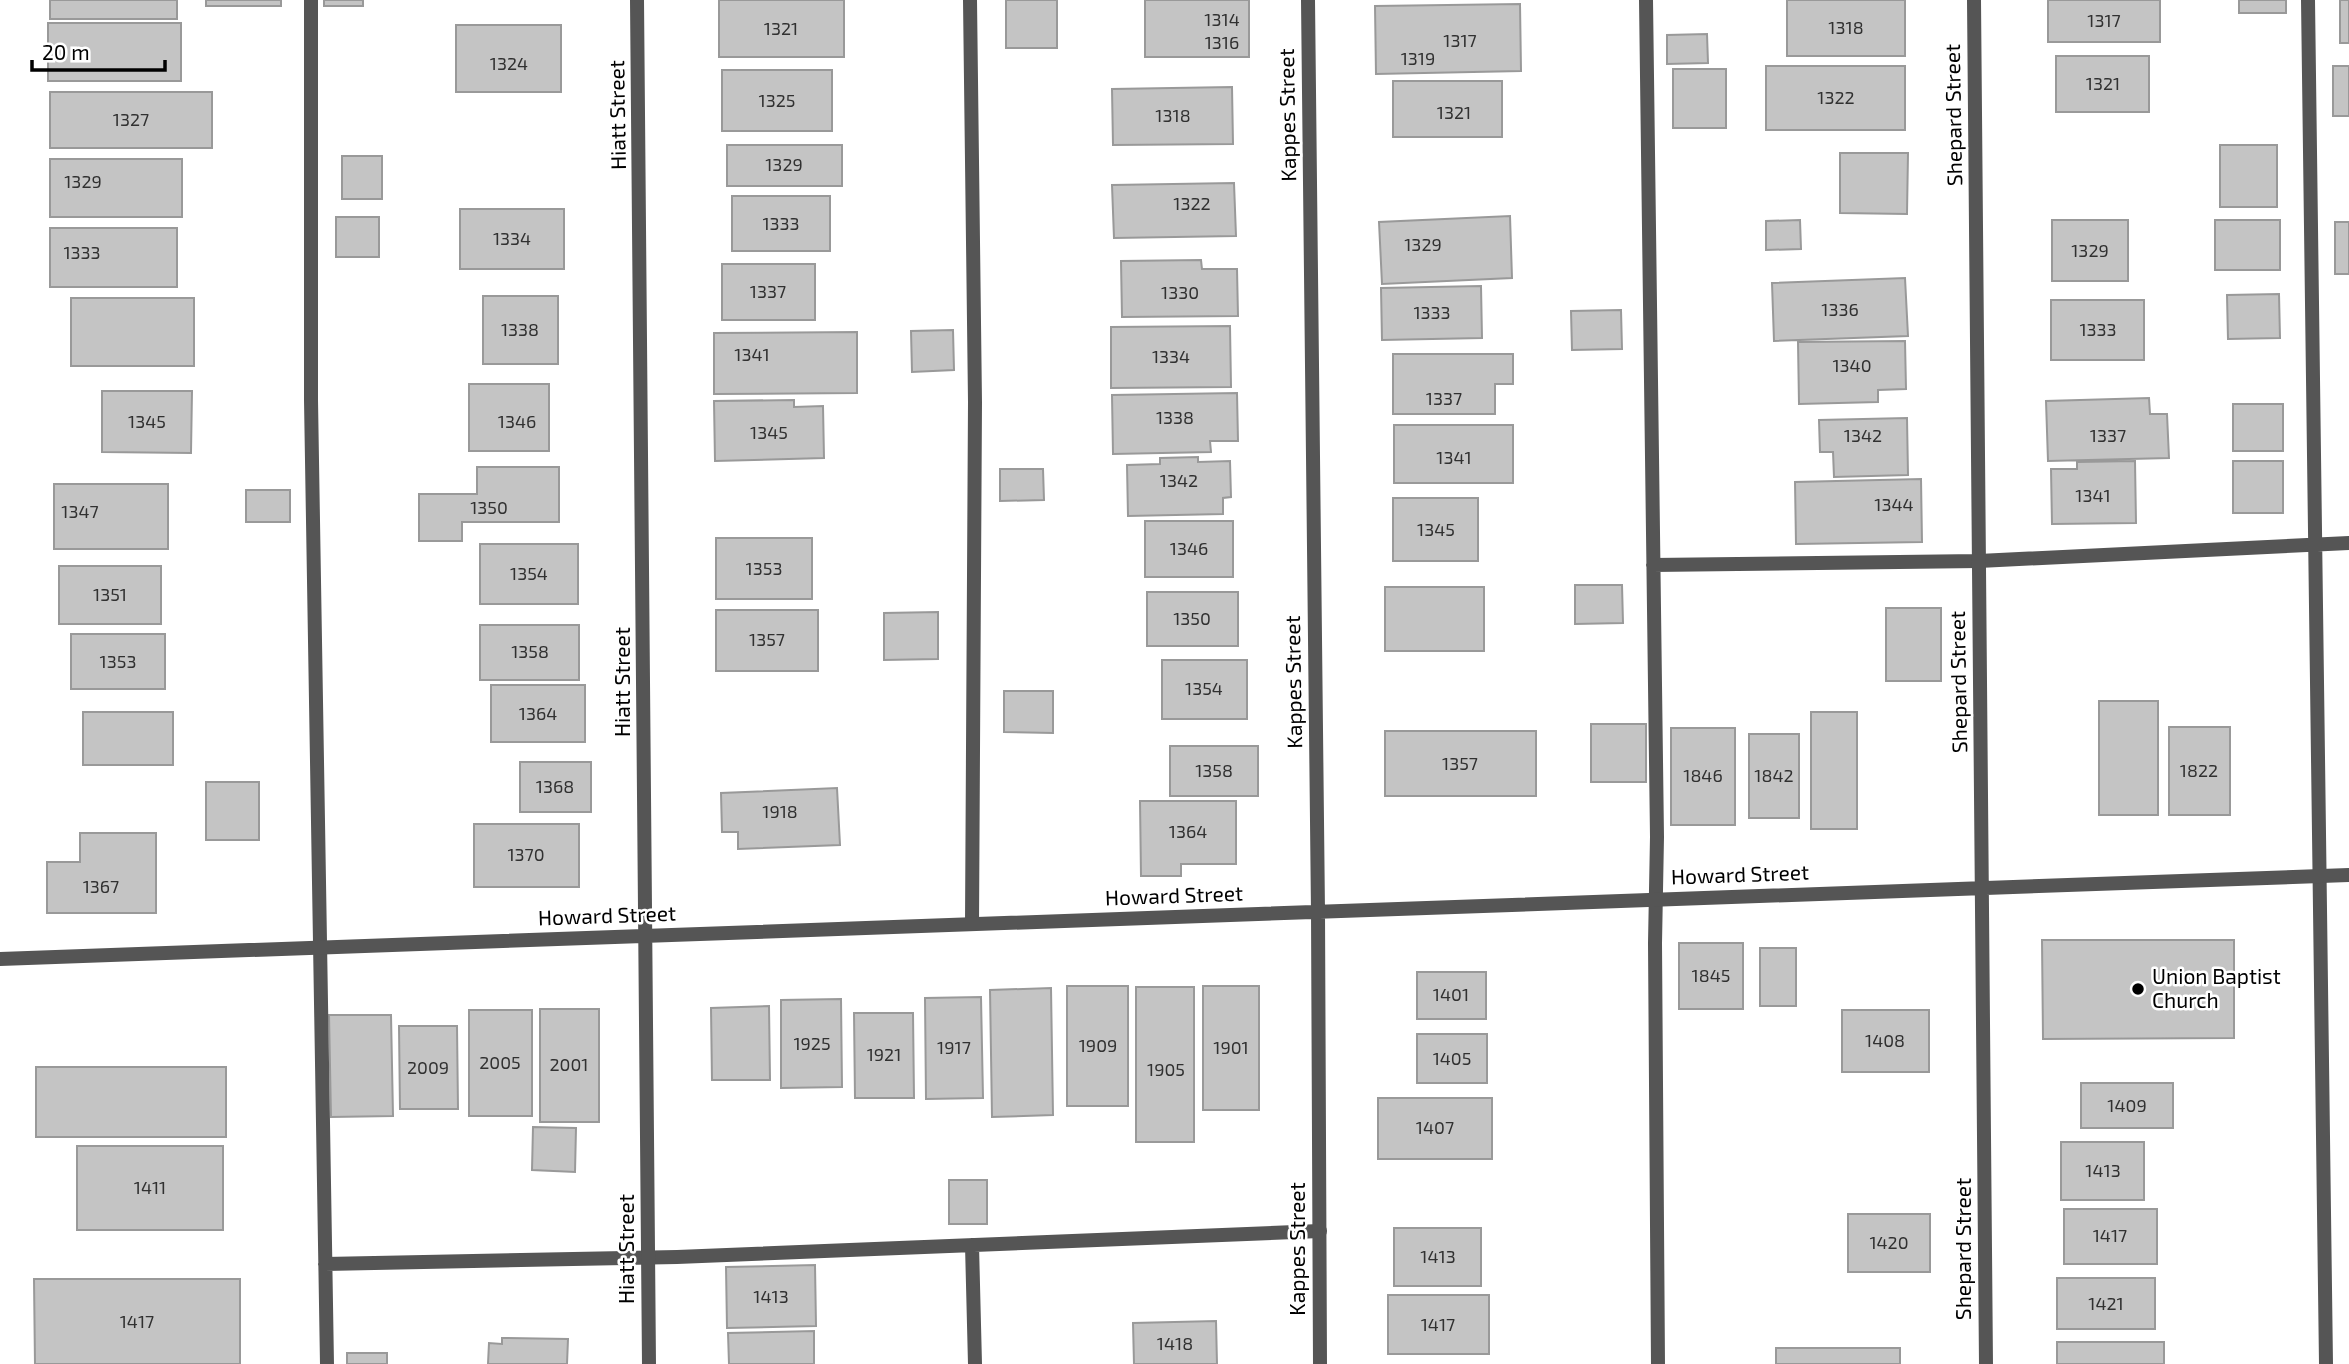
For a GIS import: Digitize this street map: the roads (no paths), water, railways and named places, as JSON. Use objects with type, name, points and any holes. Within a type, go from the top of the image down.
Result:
[{"type":"street","points":[[311,0],[311,400],[327,1364]]},
{"type":"street","name":"Hiatt Street","points":[[637,0],[649,1364]]},
{"type":"street","points":[[970,0],[975,402],[972,924]]},
{"type":"street","name":"Kappes Street","points":[[1308,0],[1320,1364]]},
{"type":"street","points":[[1646,0],[1657,837],[1655,899],[1658,1364]]},
{"type":"street","name":"Shepard Street","points":[[1974,0],[1986,1364]]},
{"type":"street","points":[[2308,0],[2326,1364]]},
{"type":"street","points":[[1653,565],[1979,561],[2349,543]]},
{"type":"street","name":"Howard Street","points":[[0,959],[2349,875]]},
{"type":"street","points":[[325,1264],[649,1258],[1320,1231]]},
{"type":"street","points":[[972,1245],[975,1364]]},
{"type":"place","name":"Union Baptist Church","points":[[2138,989]]}]
